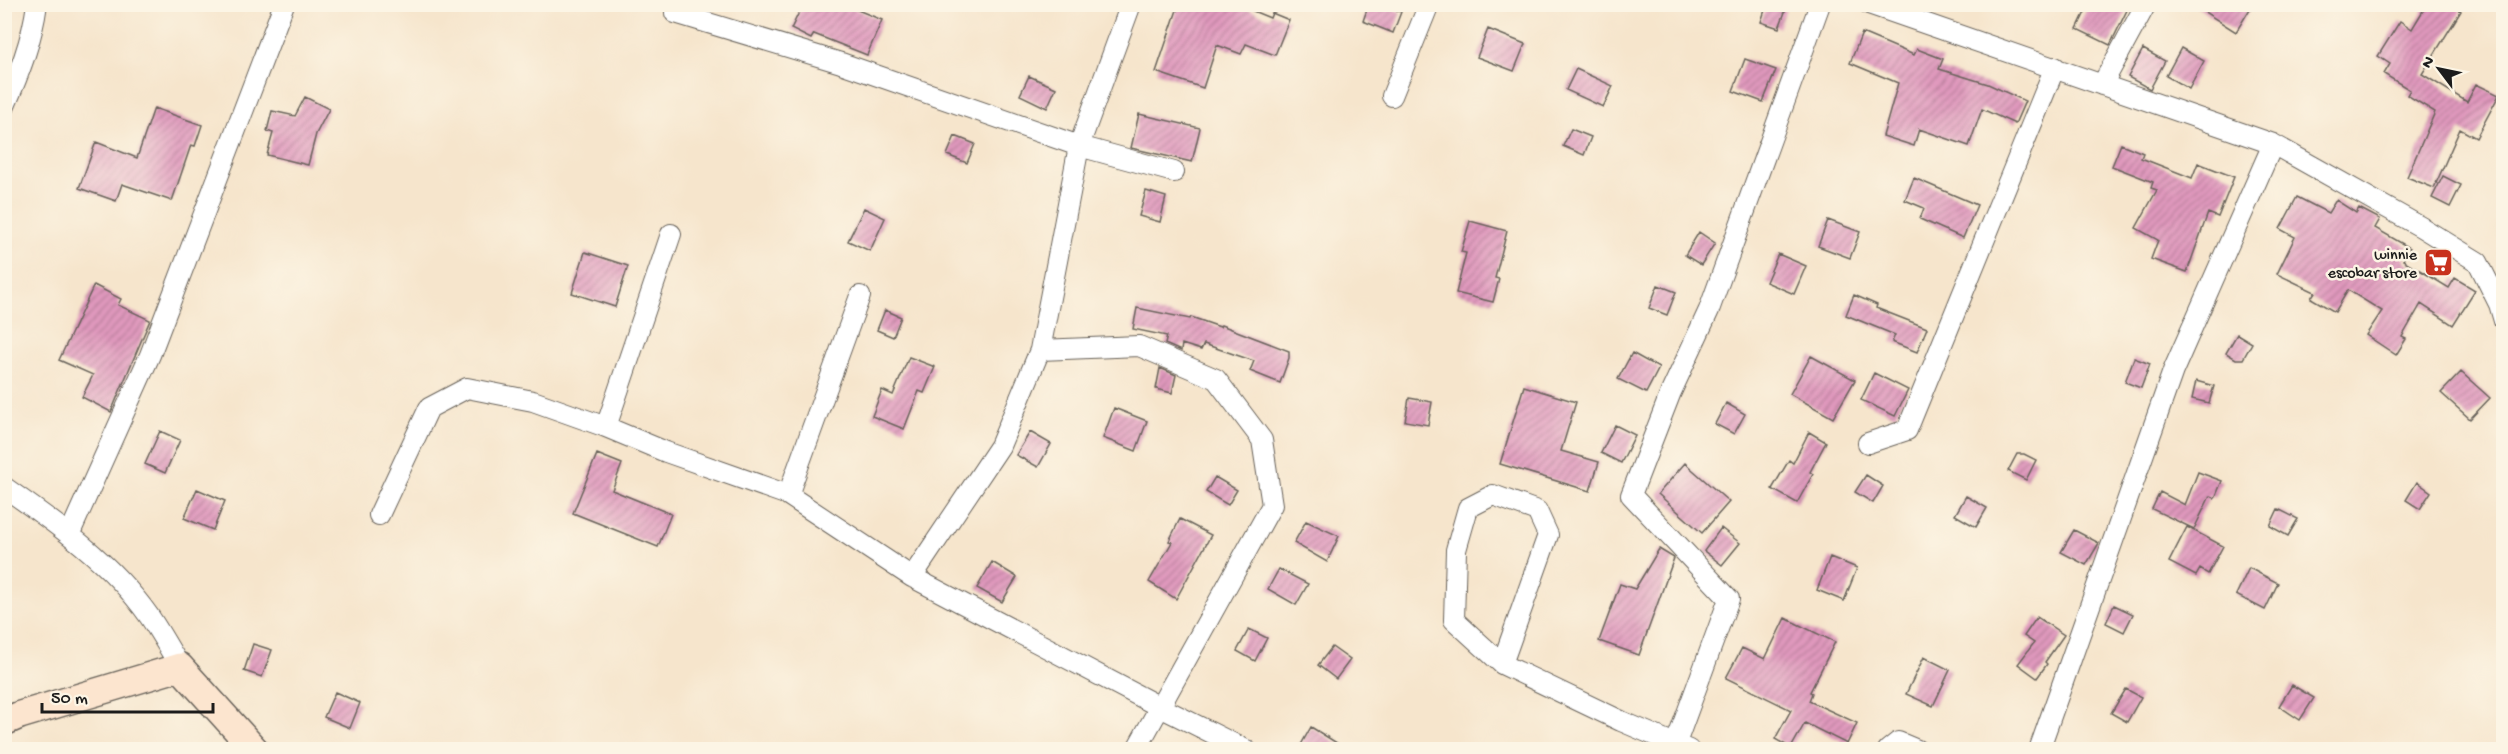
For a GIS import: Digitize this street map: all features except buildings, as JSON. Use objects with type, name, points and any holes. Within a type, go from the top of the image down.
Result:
[{"type":"main road","points":[[4,722],[20,715],[180,667],[255,750]]},
{"type":"street","points":[[4,108],[21,70],[34,27],[37,4]]},
{"type":"street","points":[[70,533],[150,355],[284,4]]},
{"type":"street","points":[[912,577],[1000,446],[1040,350],[1079,146],[1131,4]]},
{"type":"street","points":[[1392,96],[1430,4]]},
{"type":"street","points":[[1502,664],[1548,534],[1537,511],[1493,495],[1468,508],[1456,550],[1454,620],[1502,664],[1621,721],[1682,746],[1729,600],[1631,495],[1671,392],[1709,310],[1820,4]]},
{"type":"street","points":[[1869,4],[2273,144],[2421,226],[2478,262],[2499,304],[2504,321]]},
{"type":"street","points":[[2102,85],[2146,4]]},
{"type":"street","points":[[675,13],[841,63],[1079,146],[1174,172]]},
{"type":"street","points":[[1868,443],[1907,430],[2055,67]]},
{"type":"street","points":[[2039,750],[2173,371],[2273,144]]},
{"type":"street","points":[[606,427],[671,234]]},
{"type":"street","points":[[788,495],[860,296]]},
{"type":"street","points":[[1040,350],[1139,346],[1216,379],[1262,440],[1272,506],[1136,750]]},
{"type":"street","points":[[380,515],[429,408],[467,388],[532,400],[666,452],[788,495],[912,577],[1246,750]]},
{"type":"street","points":[[4,487],[70,533],[115,576],[148,614],[180,667]]},
{"type":"street","points":[[1888,750],[1898,742],[1917,750]]},
{"type":"place","name":"winnie escobar store","points":[[2438,262]]}]
